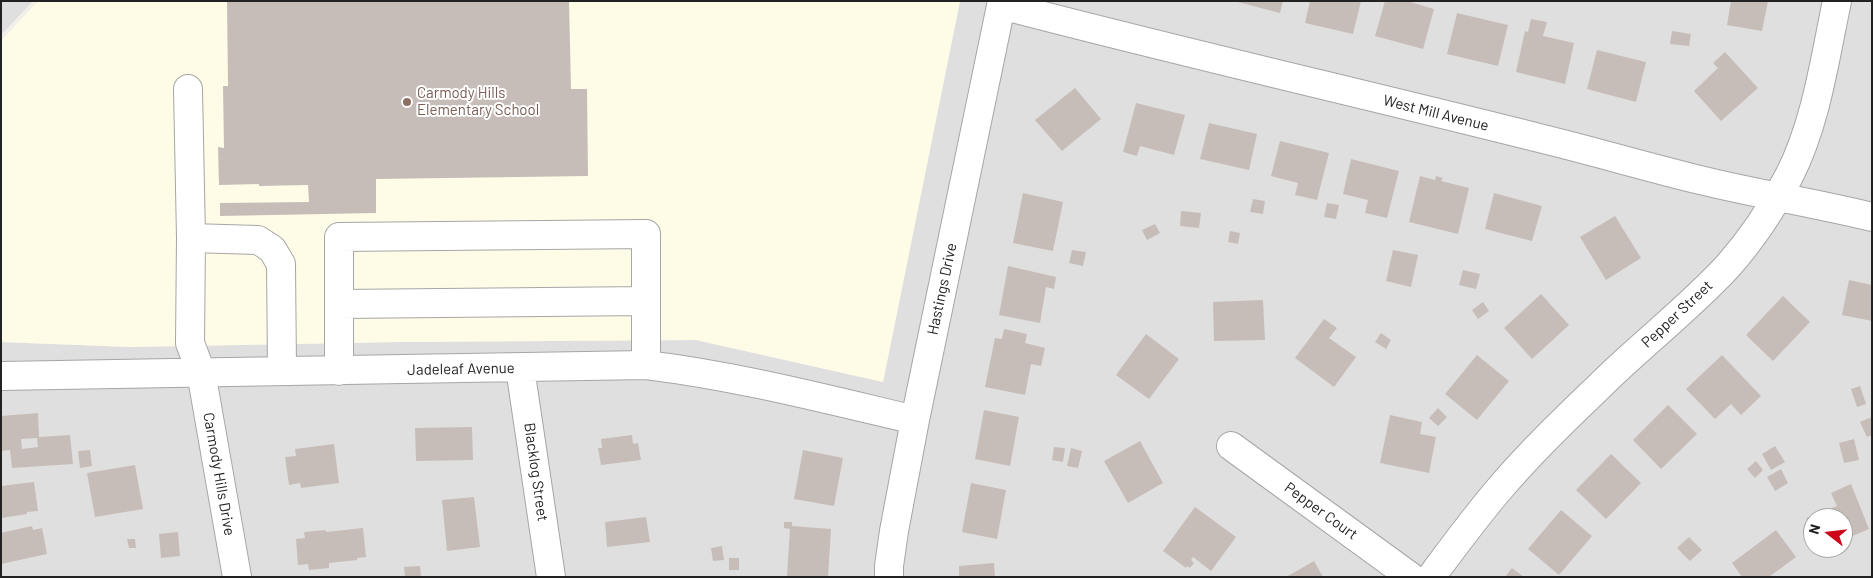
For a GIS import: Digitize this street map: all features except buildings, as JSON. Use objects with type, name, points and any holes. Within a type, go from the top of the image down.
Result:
[{"type":"street","name":"Pepper Street","points":[[1431,577],[1500,488],[1545,439],[1702,292],[1748,241],[1777,196],[1799,154],[1810,122],[1826,58],[1837,1]]},
{"type":"street","name":"West Mill Avenue","points":[[1001,3],[1246,67],[1540,138],[1699,180],[1872,217]]},
{"type":"street","name":"Hastings Drive","points":[[889,577],[894,531],[915,420],[1001,3]]},
{"type":"street","name":"Carmody Hills Drive","points":[[188,89],[191,238],[190,343],[201,372],[237,577]]},
{"type":"street","points":[[339,371],[339,237],[646,234],[646,365]]},
{"type":"street","points":[[191,238],[258,240],[272,249],[281,264],[282,370]]},
{"type":"street","points":[[339,304],[646,301]]},
{"type":"street","name":"Jadeleaf Avenue","points":[[1,376],[646,365],[693,371],[754,383],[915,420]]},
{"type":"street","name":"Blacklog Street","points":[[520,368],[551,577]]},
{"type":"street","name":"Pepper Court","points":[[1231,446],[1411,577]]},
{"type":"shaded area","points":[[1,1],[33,1],[1,35]]},
{"type":"shaded area","points":[[38,1],[960,1],[883,382],[696,340],[399,342],[131,347],[1,342],[1,41]]},
{"type":"shaded area","points":[[960,1],[1872,1],[1872,577],[1,577],[1,342],[131,347],[399,342],[696,340],[883,382]]},
{"type":"place","name":"Carmody Hills Elementary School","points":[[407,102]]}]
